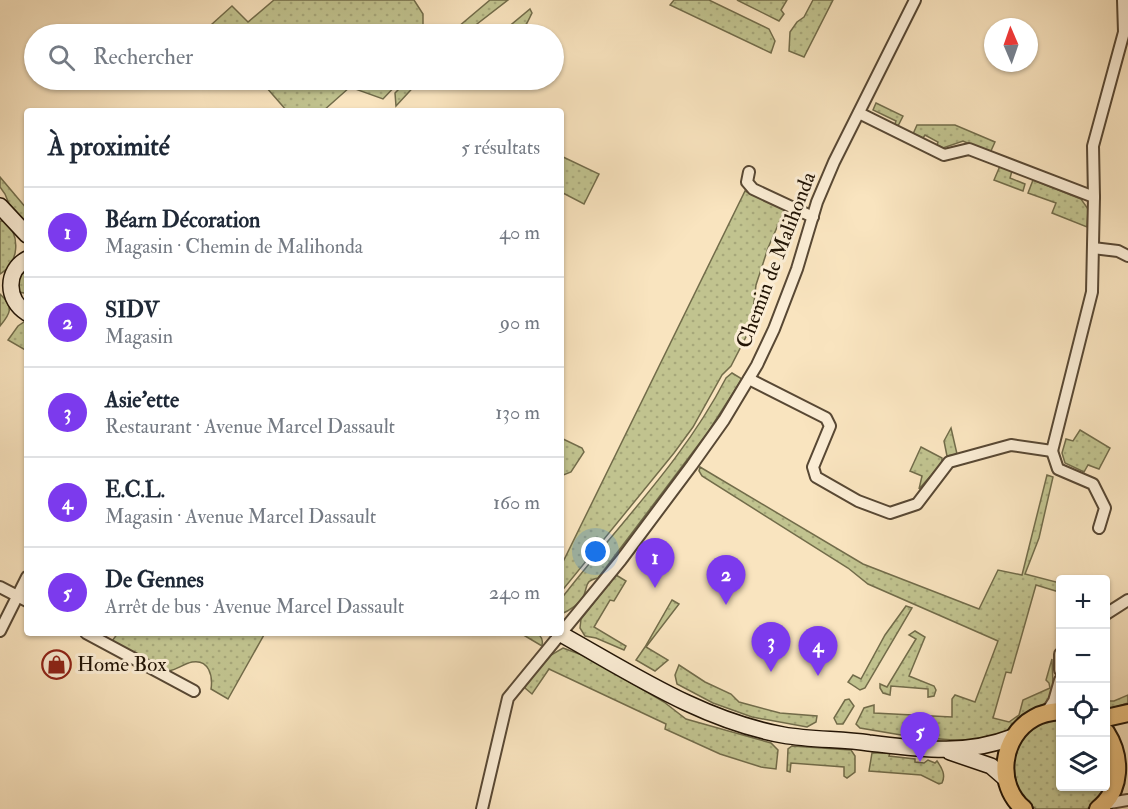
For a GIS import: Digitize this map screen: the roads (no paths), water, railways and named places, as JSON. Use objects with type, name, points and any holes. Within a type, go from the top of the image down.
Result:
[{"type":"main road","points":[[1024,809],[1009,794],[1006,757],[1013,737],[1022,726],[1034,718],[1053,712]]},
{"type":"main road","points":[[1110,717],[1128,713]]},
{"type":"main road","points":[[1109,737],[1121,769]]},
{"type":"main road","points":[[1101,807],[1114,788],[1127,740]]},
{"type":"street","name":"Chemin de Malihonda","points":[[564,628],[621,560],[692,465],[724,420],[749,379],[774,329],[834,162],[915,0]]},
{"type":"street","points":[[1099,528],[1105,508],[1093,484],[1058,469],[1052,451],[1092,292],[1093,146],[1126,33],[1123,0]]},
{"type":"street","points":[[859,113],[944,155],[969,149],[1094,197]]},
{"type":"street","points":[[749,172],[747,182],[753,189],[813,217]]},
{"type":"street","points":[[0,206],[23,232],[24,260],[6,276],[10,283],[6,295],[24,311]]},
{"type":"street","points":[[1093,248],[1118,250],[1128,256]]},
{"type":"street","points":[[749,379],[826,418],[830,426],[813,466],[816,477],[858,501],[890,513],[917,504],[949,462],[1011,445],[1052,451]]},
{"type":"street","points":[[0,631],[24,583]]},
{"type":"street","points":[[0,587],[24,600]]},
{"type":"street","points":[[1110,611],[1128,600]]},
{"type":"street","points":[[564,635],[686,703],[727,720],[783,735],[945,750],[990,746],[1013,737]]},
{"type":"street","points":[[92,636],[194,691]]},
{"type":"street","name":"Chemin de Malihonda","points":[[482,809],[508,698],[558,636]]},
{"type":"street","points":[[1053,712],[1059,683]]},
{"type":"street","points":[[945,750],[991,766],[1009,794]]},
{"type":"street","points":[[1101,807],[1128,800]]},
{"type":"place","name":"Béarn Décoration","points":[[655,588]]},
{"type":"place","name":"SIDV","points":[[726,605]]},
{"type":"place","name":"Home Box","points":[[56,664]]},
{"type":"place","name":"Asie'ette","points":[[771,672]]},
{"type":"place","name":"E.C.L.","points":[[818,676]]},
{"type":"place","name":"De Gennes","points":[[920,762]]}]
